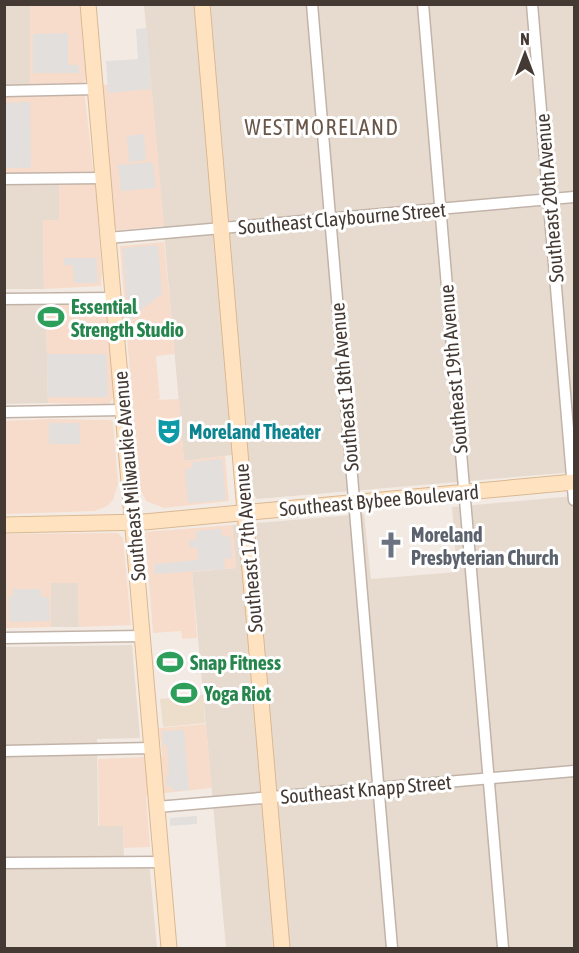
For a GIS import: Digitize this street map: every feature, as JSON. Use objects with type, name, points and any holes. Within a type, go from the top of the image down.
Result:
[{"type":"main road","name":"Southeast Milwaukie Avenue","points":[[88,4],[169,948]]},
{"type":"main road","name":"Southeast 17th Avenue","points":[[202,4],[282,948]]},
{"type":"main road","name":"Southeast Bybee Boulevard","points":[[4,525],[133,522],[574,483]]},
{"type":"street","name":"Southeast 18th Avenue","points":[[312,4],[392,948]]},
{"type":"street","name":"Southeast 19th Avenue","points":[[423,4],[503,948]]},
{"type":"street","name":"Southeast 20th Avenue","points":[[532,4],[574,500]]},
{"type":"street","points":[[4,91],[96,89]]},
{"type":"street","points":[[4,179],[104,178]]},
{"type":"street","name":"Southeast Claybourne Street","points":[[108,238],[574,197]]},
{"type":"street","points":[[4,299],[114,298]]},
{"type":"street","points":[[4,412],[123,410]]},
{"type":"street","points":[[4,638],[142,636]]},
{"type":"street","points":[[4,751],[152,748]]},
{"type":"street","name":"Southeast Knapp Street","points":[[157,807],[574,771]]},
{"type":"street","points":[[4,863],[162,862]]},
{"type":"shaded area","points":[[4,5],[30,5],[30,89],[5,90]]},
{"type":"shaded area","points":[[30,5],[80,5],[86,80],[82,83],[30,84]]},
{"type":"shaded area","points":[[144,5],[574,5],[574,472],[257,499],[254,495],[248,453],[184,461]]},
{"type":"shaded area","points":[[147,28],[151,89],[108,93],[106,61],[138,59],[136,29]]},
{"type":"shaded area","points":[[68,33],[68,65],[79,65],[79,73],[33,73],[33,34]]},
{"type":"shaded area","points":[[151,80],[164,226],[119,230],[115,229],[114,224],[103,85]]},
{"type":"shaded area","points":[[84,89],[94,178],[5,179],[4,90]]},
{"type":"shaded area","points":[[30,102],[31,168],[5,168],[5,103]]},
{"type":"shaded area","points":[[144,134],[146,160],[129,162],[127,136]]},
{"type":"shaded area","points":[[153,162],[156,188],[121,191],[118,165]]},
{"type":"shaded area","points":[[59,178],[59,220],[43,221],[44,289],[5,289],[4,179]]},
{"type":"shaded area","points":[[59,181],[95,181],[101,286],[44,289],[43,220],[59,220]]},
{"type":"shaded area","points":[[164,242],[175,354],[156,356],[160,399],[155,400],[179,399],[184,461],[225,456],[229,501],[164,508],[146,501],[139,487],[120,246]]},
{"type":"shaded area","points":[[158,245],[162,294],[142,309],[135,318],[128,319],[123,248]]},
{"type":"shaded area","points":[[64,258],[96,258],[98,283],[74,283],[73,265],[64,265]]},
{"type":"shaded area","points":[[101,303],[105,306],[114,396],[109,404],[48,403],[46,304]]},
{"type":"shaded area","points":[[4,304],[46,304],[48,403],[5,404]]},
{"type":"shaded area","points":[[47,354],[106,354],[108,397],[48,397]]},
{"type":"shaded area","points":[[111,420],[113,422],[118,484],[113,500],[107,506],[95,511],[5,514],[5,421]]},
{"type":"shaded area","points":[[49,423],[79,423],[81,444],[49,444]]},
{"type":"shaded area","points":[[222,459],[226,500],[188,503],[185,469],[192,468],[192,462]]},
{"type":"shaded area","points":[[574,496],[574,948],[226,948],[192,572],[236,568],[232,525],[364,514],[371,579],[457,572],[452,507]]},
{"type":"shaded area","points":[[232,525],[236,568],[192,572],[197,638],[182,639],[181,631],[153,633],[145,532]]},
{"type":"shaded area","points":[[222,529],[222,537],[230,536],[232,558],[224,559],[225,569],[155,574],[154,564],[198,560],[198,548],[190,548],[189,540],[197,539],[196,531]]},
{"type":"shaded area","points":[[118,533],[123,538],[131,625],[79,627],[78,583],[51,583],[51,627],[5,628],[4,534]]},
{"type":"shaded area","points":[[78,582],[79,627],[51,627],[51,583]]},
{"type":"shaded area","points":[[13,589],[41,589],[41,597],[49,597],[50,621],[9,622],[9,597],[13,596]]},
{"type":"shaded area","points":[[132,645],[140,738],[97,739],[98,826],[123,826],[124,861],[149,861],[157,948],[5,948],[4,647]]},
{"type":"shaded area","points":[[203,695],[205,723],[163,727],[160,699]]},
{"type":"shaded area","points":[[206,724],[212,788],[146,795],[150,847],[124,848],[123,826],[99,826],[98,759],[162,756],[159,728]]},
{"type":"shaded area","points":[[184,730],[189,790],[173,791],[172,787],[167,787],[166,775],[169,775],[167,745],[163,745],[162,731]]},
{"type":"shaded area","points":[[197,816],[197,824],[170,826],[170,818]]},
{"type":"place","name":"Essential Strength Studio","points":[[51,317]]},
{"type":"place","name":"Moreland Theater","points":[[169,431]]},
{"type":"place","name":"Moreland Presbyterian Church","points":[[391,545]]},
{"type":"place","name":"Snap Fitness","points":[[170,662]]},
{"type":"place","name":"Yoga Riot","points":[[184,693]]},
{"type":"district","name":"WESTMORELAND","points":[[322,127]]}]
